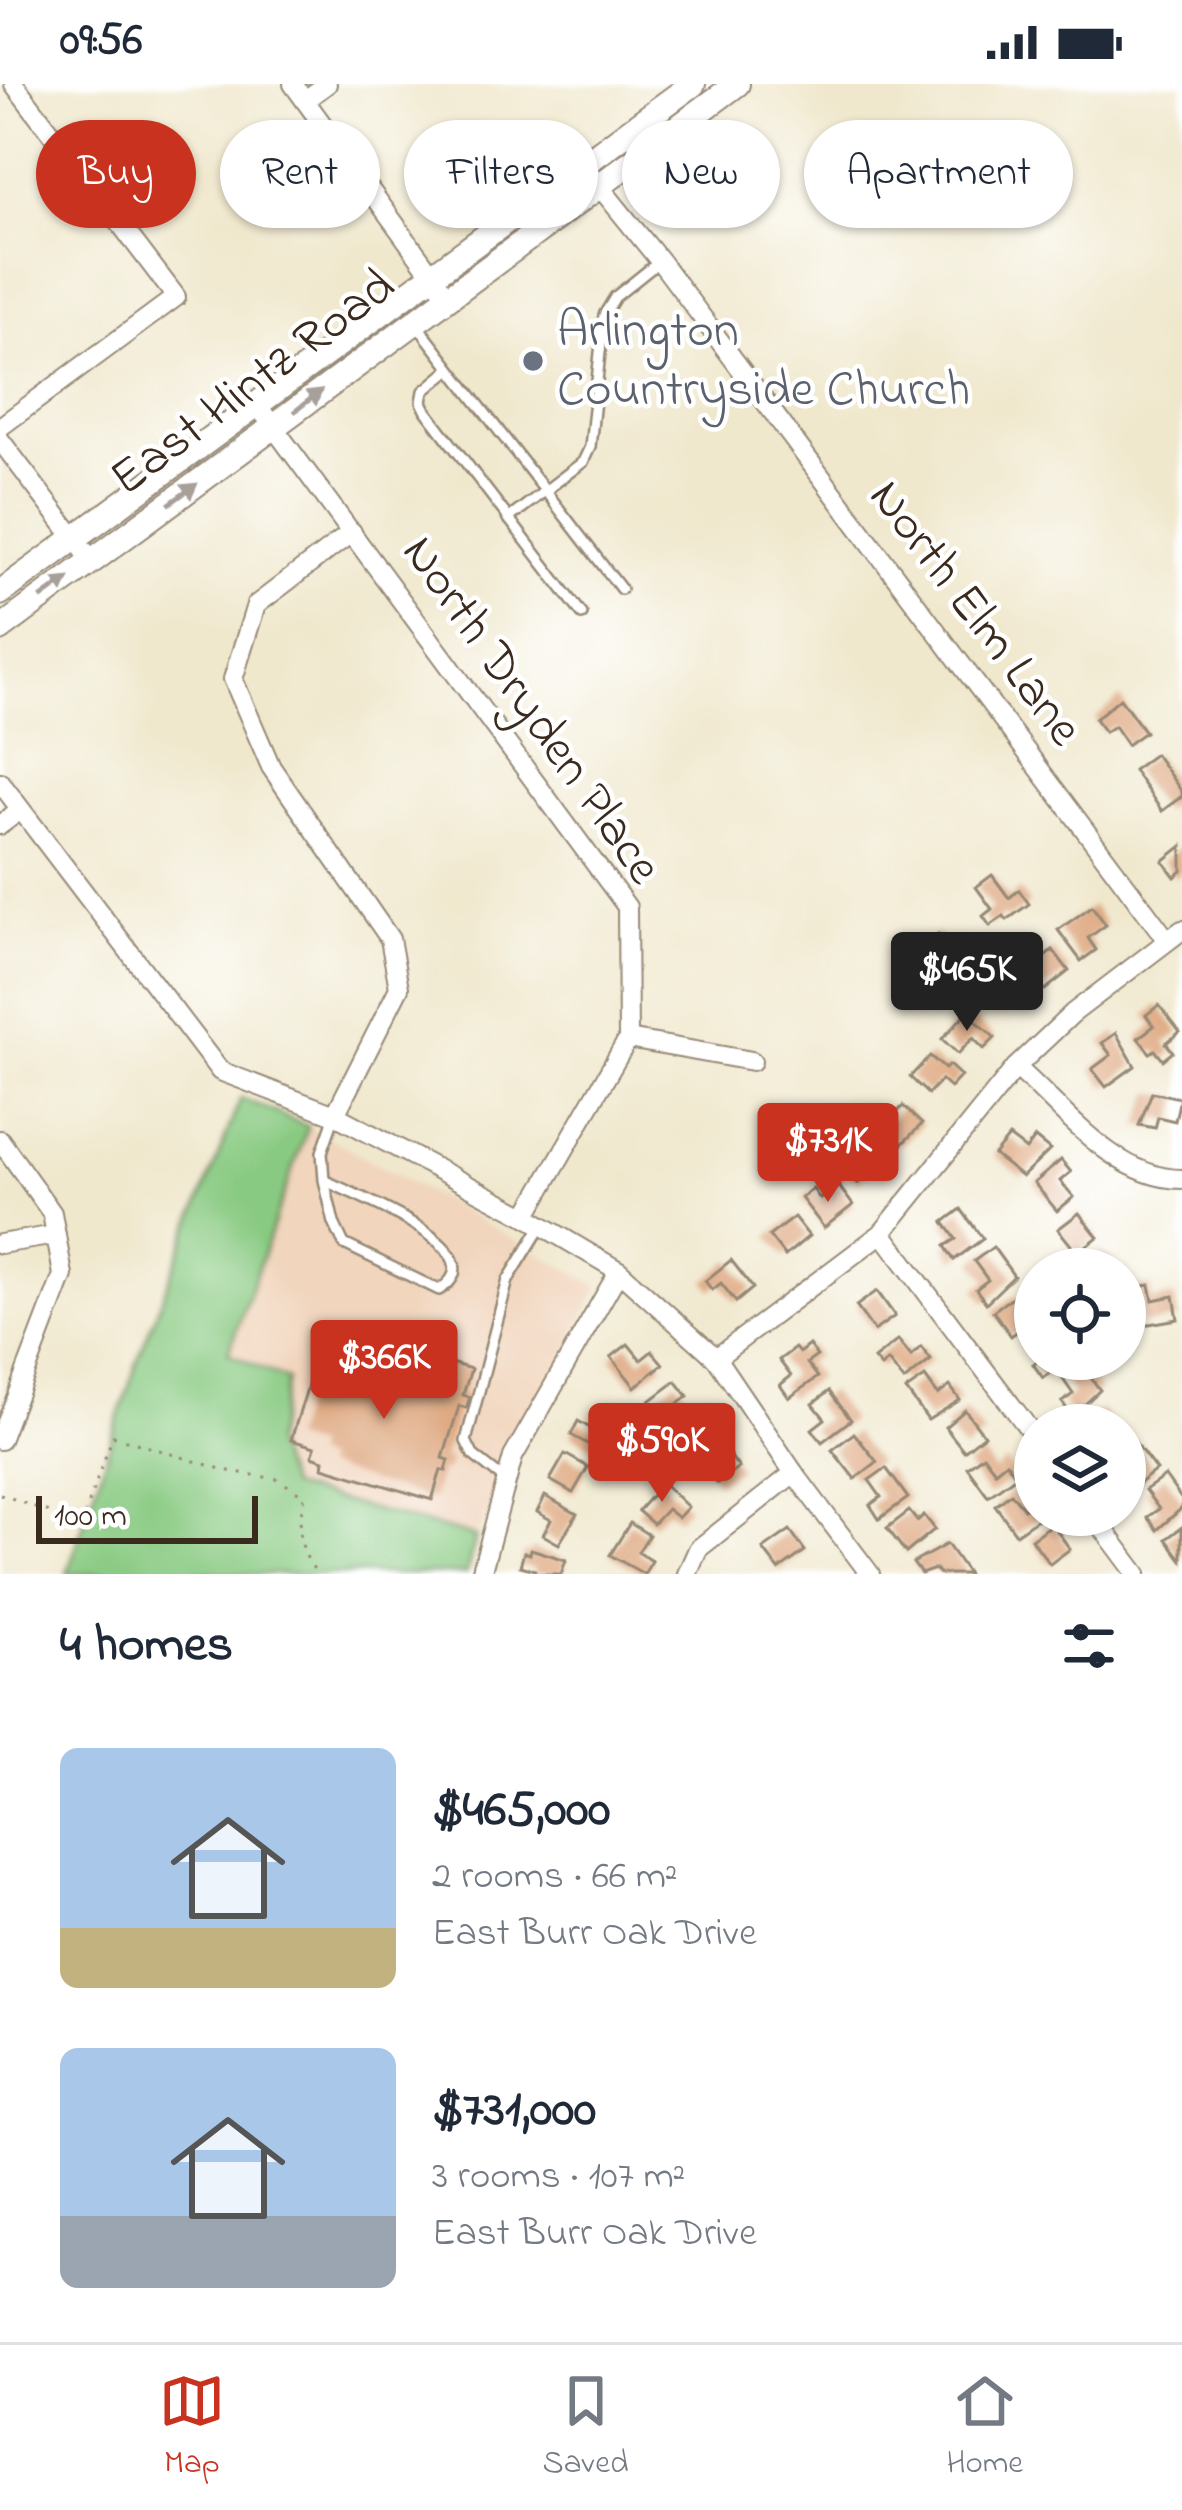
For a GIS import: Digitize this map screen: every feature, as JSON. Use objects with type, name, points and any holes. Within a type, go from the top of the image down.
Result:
[{"type":"main road","name":"East Hintz Road","points":[[598,155],[694,84]]},
{"type":"main road","name":"East Hintz Road","points":[[0,629],[737,84]]},
{"type":"main road","name":"East Hintz Road","points":[[0,593],[498,228]]},
{"type":"street","points":[[0,427],[176,297],[14,84]]},
{"type":"street","points":[[327,84],[299,92],[448,297]]},
{"type":"street","name":"North Elm Lane","points":[[599,186],[1175,935]]},
{"type":"street","name":"North Dryden Place","points":[[258,406],[627,907],[628,1039]]},
{"type":"street","points":[[0,440],[92,561]]},
{"type":"street","points":[[335,1115],[399,988],[390,939],[271,767],[233,679],[256,605],[352,532]]},
{"type":"street","points":[[0,782],[220,1071],[335,1115],[620,1271],[716,1358],[870,1574]]},
{"type":"street","points":[[0,824],[20,810]]},
{"type":"street","points":[[716,1358],[882,1232],[1016,1067],[1073,1013],[1175,935]]},
{"type":"street","points":[[534,1220],[628,1039],[752,1061]]},
{"type":"street","points":[[1016,1067],[1130,1169],[1157,1179],[1182,1179]]},
{"type":"street","points":[[0,1140],[52,1213],[63,1276],[0,1440]]},
{"type":"street","points":[[882,1232],[1014,1409]]},
{"type":"street","points":[[0,1244],[56,1235]]},
{"type":"street","points":[[481,1574],[513,1457],[620,1271]]},
{"type":"street","points":[[686,1574],[698,1549],[794,1473]]},
{"type":"street","points":[[1109,1536],[1137,1574]]},
{"type":"lane","points":[[508,519],[583,462],[590,448],[604,316],[615,297],[660,261]]},
{"type":"lane","points":[[415,322],[621,589]]},
{"type":"lane","points":[[449,370],[424,391],[422,403],[582,614]]},
{"type":"lane","points":[[324,1180],[435,1237],[457,1261],[458,1270],[449,1284],[439,1290],[344,1244],[334,1223],[324,1180],[322,1152],[335,1115]]},
{"type":"lane","points":[[506,1481],[473,1455],[466,1441],[508,1280],[534,1220]]},
{"type":"path","points":[[0,1494],[81,1525],[113,1436],[224,1469],[277,1479],[304,1496],[297,1522],[301,1544],[318,1574]]},
{"type":"shaded area","points":[[308,1126],[599,1286],[476,1537],[289,1487],[273,1445],[286,1380],[228,1353]]},
{"type":"green space","points":[[241,1098],[308,1126],[228,1353],[287,1380],[273,1445],[289,1487],[476,1537],[466,1574],[67,1574],[138,1359]]},
{"type":"building","points":[[1120,698],[1145,732],[1127,745],[1114,726],[1105,732],[1095,719]]},
{"type":"building","points":[[1155,754],[1182,792],[1162,811],[1133,770]]},
{"type":"building","points":[[1182,846],[1182,871],[1175,877],[1163,861]]},
{"type":"building","points":[[992,875],[1009,898],[1019,890],[1029,904],[990,926],[983,916],[992,909],[976,887]]},
{"type":"building","points":[[1092,906],[1106,925],[1088,938],[1096,950],[1081,961],[1058,930]]},
{"type":"building","points":[[938,934],[956,958],[939,971],[921,947]]},
{"type":"building","points":[[1053,950],[1069,971],[1045,990],[1029,970]]},
{"type":"building","points":[[1159,1005],[1180,1032],[1166,1043],[1173,1052],[1163,1060],[1138,1038],[1154,1026],[1146,1015]]},
{"type":"building","points":[[967,1012],[995,1038],[984,1049],[973,1038],[958,1054],[942,1039]]},
{"type":"building","points":[[1116,1033],[1135,1066],[1106,1087],[1092,1069],[1111,1055],[1102,1043]]},
{"type":"building","points":[[930,1056],[961,1076],[950,1088],[941,1080],[928,1094],[910,1077]]},
{"type":"building","points":[[1152,1092],[1180,1098],[1175,1121],[1158,1117],[1155,1128],[1139,1125]]},
{"type":"building","points":[[903,1106],[922,1124],[900,1146],[882,1128]]},
{"type":"building","points":[[1009,1137],[1026,1150],[1035,1138],[1050,1150],[1022,1177],[994,1155]]},
{"type":"building","points":[[864,1139],[891,1164],[880,1175],[872,1167],[858,1183],[840,1166]]},
{"type":"building","points":[[1061,1160],[1071,1172],[1060,1181],[1074,1197],[1057,1211],[1034,1183]]},
{"type":"building","points":[[838,1185],[853,1205],[824,1228],[801,1198],[813,1189],[820,1199]]},
{"type":"building","points":[[961,1209],[983,1239],[954,1260],[945,1246],[956,1239],[944,1222]]},
{"type":"building","points":[[1079,1213],[1098,1237],[1084,1248],[1073,1248],[1058,1229]]},
{"type":"building","points":[[794,1217],[809,1236],[785,1256],[769,1236]]},
{"type":"building","points":[[993,1247],[1014,1276],[986,1303],[976,1289],[988,1280],[974,1261]]},
{"type":"building","points":[[731,1260],[753,1288],[736,1302],[721,1283],[712,1290],[705,1281]]},
{"type":"building","points":[[1150,1285],[1153,1300],[1174,1296],[1178,1319],[1146,1324],[1146,1286]]},
{"type":"building","points":[[877,1291],[895,1316],[874,1331],[856,1306]]},
{"type":"building","points":[[1014,1296],[1014,1334],[1011,1336],[993,1311]]},
{"type":"building","points":[[898,1340],[911,1356],[921,1347],[931,1360],[904,1381],[888,1361],[881,1367],[874,1359]]},
{"type":"building","points":[[628,1344],[641,1360],[652,1351],[663,1364],[635,1387],[611,1357]]},
{"type":"building","points":[[809,1345],[817,1356],[807,1363],[818,1377],[789,1398],[780,1385],[791,1376],[779,1360]]},
{"type":"building","points":[[427,1356],[471,1369],[463,1395],[470,1397],[466,1408],[459,1406],[443,1458],[449,1460],[446,1471],[441,1470],[432,1500],[323,1467],[324,1460],[312,1456],[315,1447],[291,1440],[313,1369],[332,1375],[335,1367],[347,1371],[350,1358],[421,1374]]},
{"type":"building","points":[[925,1377],[938,1395],[950,1386],[960,1400],[928,1420],[906,1390]]},
{"type":"building","points":[[1063,1380],[1093,1380],[1100,1390],[1085,1404],[1063,1404],[1073,1394]]},
{"type":"building","points":[[676,1381],[688,1396],[676,1405],[688,1422],[670,1435],[646,1404]]},
{"type":"building","points":[[829,1391],[851,1420],[822,1442],[812,1429],[825,1419],[813,1404]]},
{"type":"building","points":[[965,1410],[984,1435],[964,1451],[945,1427]]},
{"type":"building","points":[[602,1412],[621,1422],[604,1453],[571,1435],[578,1421],[592,1429]]},
{"type":"building","points":[[854,1433],[877,1462],[855,1479],[832,1450]]},
{"type":"building","points":[[720,1442],[739,1468],[717,1483],[699,1457]]},
{"type":"building","points":[[565,1454],[588,1467],[573,1493],[550,1480]]},
{"type":"building","points":[[983,1455],[995,1471],[1006,1462],[1014,1477],[988,1496],[967,1467]]},
{"type":"building","points":[[1146,1457],[1156,1470],[1146,1478]]},
{"type":"building","points":[[886,1468],[908,1498],[879,1519],[870,1505],[881,1497],[869,1480]]},
{"type":"building","points":[[1165,1476],[1182,1500],[1182,1508],[1157,1530],[1147,1517],[1159,1509],[1146,1489]]},
{"type":"building","points":[[663,1483],[688,1507],[678,1518],[667,1509],[653,1524],[638,1511]]},
{"type":"building","points":[[1011,1493],[1014,1497],[1014,1531],[995,1505]]},
{"type":"building","points":[[545,1496],[577,1514],[559,1544],[543,1535],[551,1520],[537,1512]]},
{"type":"building","points":[[909,1511],[917,1521],[924,1515],[935,1529],[906,1553],[887,1528]]},
{"type":"building","points":[[630,1523],[649,1535],[638,1552],[652,1561],[644,1574],[610,1555]]},
{"type":"building","points":[[1182,1527],[1182,1560],[1166,1539]]},
{"type":"building","points":[[790,1530],[805,1551],[779,1570],[763,1549]]},
{"type":"building","points":[[1061,1536],[1070,1549],[1050,1564],[1031,1539]]},
{"type":"building","points":[[947,1544],[968,1574],[939,1574],[935,1569],[921,1574],[913,1563]]},
{"type":"building","points":[[531,1549],[566,1560],[561,1574],[534,1574],[535,1570],[520,1566],[524,1552],[530,1554]]},
{"type":"place","name":"Arlington Countryside Church","points":[[533,361]]}]
